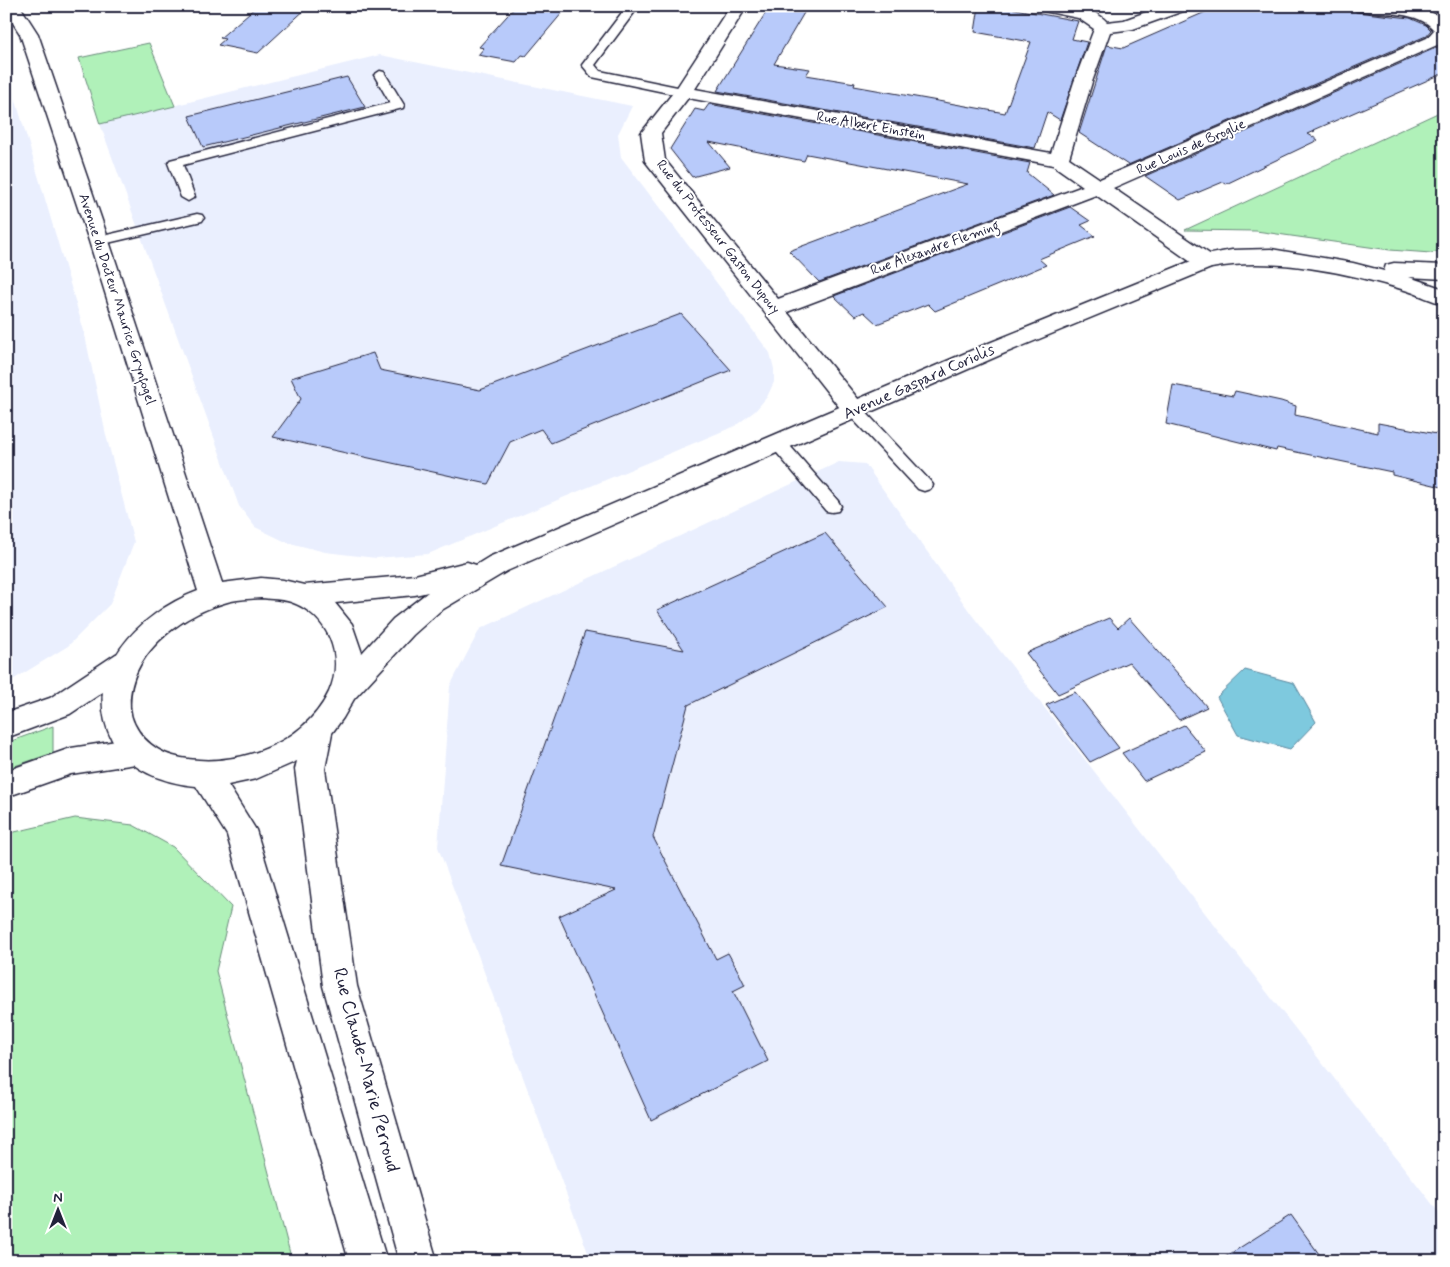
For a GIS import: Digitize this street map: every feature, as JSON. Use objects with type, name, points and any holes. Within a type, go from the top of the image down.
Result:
[{"type":"street","name":"Avenue du Docteur Maurice Grynfogel","points":[[11,6],[29,34],[100,241],[213,596]]},
{"type":"street","name":"Rue du Professeur Gaston Dupouy","points":[[740,6],[683,92],[651,133],[655,161],[855,410]]},
{"type":"street","points":[[1045,6],[1074,11],[1089,16],[1098,21],[1103,28]]},
{"type":"street","points":[[1103,28],[1126,25],[1180,6]]},
{"type":"street","name":"Rue Louis de Broglie","points":[[1098,187],[1433,42],[1441,36],[1443,30],[1440,23],[1431,18],[1415,13],[1362,6]]},
{"type":"street","points":[[1103,28],[1083,82],[1059,160],[1206,262]]},
{"type":"street","name":"Rue Albert Einstein","points":[[683,92],[1059,160]]},
{"type":"street","name":"Rue Alexandre Fleming","points":[[773,309],[1098,187]]},
{"type":"street","name":"Avenue Gaspard Coriolis","points":[[344,691],[402,627],[423,610],[498,564],[997,348],[1206,262],[1232,257],[1270,256],[1353,270],[1416,286],[1444,297]]},
{"type":"street","name":"Avenue Gaspard Coriolis","points":[[1353,270],[1444,272]]},
{"type":"street","name":"Avenue Gaspard Coriolis","points":[[304,596],[415,585],[498,564]]},
{"type":"street","points":[[261,588],[283,590],[304,596],[329,612],[345,634],[350,661],[344,691],[333,710],[318,728],[294,747],[266,763],[236,772],[205,775],[177,771],[152,762],[136,751],[121,730],[116,708],[117,685],[126,662],[142,641],[162,622],[186,606],[237,590],[261,588]]},
{"type":"street","points":[[6,726],[60,706],[126,662]]},
{"type":"street","name":"Rue Claude-Marie Perroud","points":[[318,728],[310,769],[340,986],[418,1261]]},
{"type":"street","points":[[6,784],[71,761],[136,751]]},
{"type":"street","points":[[205,775],[241,830],[368,1261]]},
{"type":"lane","points":[[633,6],[588,65],[596,74],[683,92]]},
{"type":"lane","points":[[188,197],[175,163],[398,105],[380,75]]},
{"type":"lane","points":[[100,241],[197,218]]},
{"type":"lane","points":[[855,410],[924,485]]},
{"type":"lane","points":[[778,443],[832,506]]},
{"type":"shaded area","points":[[380,55],[632,106],[618,134],[621,157],[770,353],[774,369],[774,382],[767,397],[755,411],[735,426],[428,554],[376,558],[325,552],[286,542],[255,527],[239,506],[100,124]]},
{"type":"shaded area","points":[[6,67],[84,331],[106,435],[134,542],[110,604],[68,646],[6,684]]},
{"type":"shaded area","points":[[839,462],[865,464],[972,615],[1444,1219],[1444,1261],[591,1261],[438,847],[450,686],[480,629]]},
{"type":"green space","points":[[149,43],[175,106],[100,124],[79,58]]},
{"type":"green space","points":[[1444,110],[1444,250],[1431,253],[1390,250],[1256,231],[1185,230]]},
{"type":"green space","points":[[53,726],[53,753],[6,769],[6,743]]},
{"type":"green space","points":[[75,818],[133,825],[173,847],[231,907],[216,971],[292,1261],[6,1261],[6,834]]},
{"type":"water","points":[[1245,670],[1294,683],[1316,722],[1290,749],[1238,735],[1217,697]]},
{"type":"building","points":[[257,6],[309,6],[258,53],[218,45],[225,39],[220,38]]},
{"type":"building","points":[[516,6],[568,6],[526,56],[522,55],[516,62],[478,55],[484,48],[479,47]]},
{"type":"building","points":[[770,6],[808,6],[774,64],[810,69],[806,75],[855,83],[854,86],[1005,113],[1031,42],[975,32],[979,6],[999,6],[1078,21],[1072,39],[1087,42],[1060,120],[1047,112],[1035,148],[717,91]]},
{"type":"building","points":[[1219,6],[1352,6],[1356,12],[1410,18],[1426,25],[1431,30],[1426,36],[1128,165],[1079,133],[1107,45],[1123,48]]},
{"type":"building","points":[[1440,46],[1444,51],[1444,73],[1314,130],[1308,134],[1318,140],[1226,184],[1223,182],[1180,200],[1145,176]]},
{"type":"building","points":[[347,77],[365,107],[203,147],[189,116]]},
{"type":"building","points":[[709,104],[1030,163],[1027,173],[1054,195],[819,282],[789,251],[968,184],[807,154],[804,161],[709,142],[730,167],[692,177],[670,149],[695,109],[704,111]]},
{"type":"building","points":[[1070,207],[1090,221],[1081,225],[1095,236],[1039,259],[1046,265],[935,311],[928,304],[877,324],[864,312],[855,316],[834,296]]},
{"type":"building","points":[[681,314],[731,370],[551,443],[541,429],[510,442],[488,484],[273,437],[301,399],[291,378],[373,353],[380,370],[480,390]]},
{"type":"building","points":[[1173,385],[1233,396],[1235,391],[1281,401],[1296,406],[1295,415],[1378,433],[1378,423],[1442,435],[1444,449],[1442,487],[1392,475],[1392,472],[1277,448],[1276,451],[1166,424]]},
{"type":"building","points":[[825,533],[888,607],[688,705],[653,837],[716,959],[728,953],[738,971],[745,985],[733,991],[768,1061],[651,1120],[559,916],[616,890],[501,866],[585,632],[684,650],[657,610]]},
{"type":"building","points":[[1109,618],[1118,628],[1129,618],[1207,707],[1179,720],[1129,662],[1058,694],[1026,653]]},
{"type":"building","points":[[1075,692],[1119,748],[1090,762],[1046,705]]},
{"type":"building","points":[[1184,725],[1206,752],[1144,781],[1122,753]]},
{"type":"building","points":[[1291,1215],[1324,1261],[1219,1261]]}]
